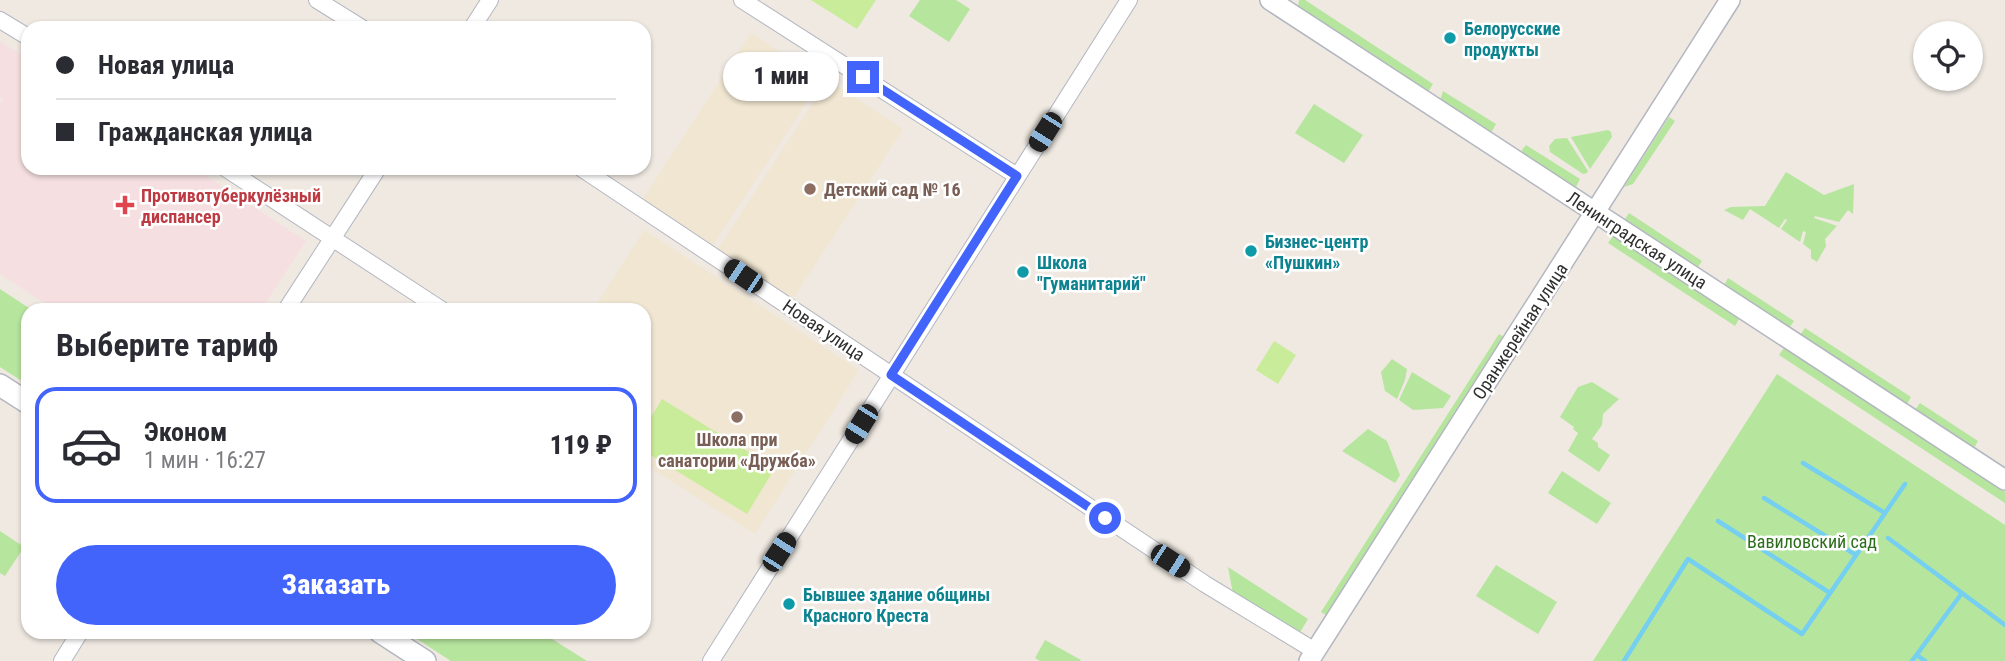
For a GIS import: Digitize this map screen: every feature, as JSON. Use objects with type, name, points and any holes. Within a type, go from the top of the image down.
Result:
[{"type":"main road","points":[[0,385],[21,398]]},
{"type":"main road","points":[[391,639],[425,661]]},
{"type":"street","points":[[317,0],[351,21]]},
{"type":"street","points":[[476,21],[490,0]]},
{"type":"street","points":[[743,0],[1017,176]]},
{"type":"street","points":[[710,661],[1129,0]]},
{"type":"street","name":"Ленинградская улица","points":[[1270,0],[2005,480]]},
{"type":"street","name":"Оранжерейная улица","points":[[1312,656],[1730,0]]},
{"type":"street","points":[[0,20],[21,33]]},
{"type":"street","points":[[235,175],[431,303]]},
{"type":"street","points":[[290,303],[374,175]]},
{"type":"street","name":"Новая улица","points":[[591,175],[1312,656]]},
{"type":"street","points":[[62,661],[76,639]]},
{"type":"shaded area","points":[[751,33],[822,79],[713,245],[643,199]]},
{"type":"shaded area","name":"Противотуберкулёзный диспансер","points":[[0,41],[21,54],[21,175],[205,175],[306,241],[266,303],[44,303],[0,274],[0,104],[3,99],[0,97]]},
{"type":"shaded area","name":"Детский сад № 16","points":[[828,80],[903,129],[793,299],[717,250]]},
{"type":"shaded area","name":"Школа при санатории «Дружба»","points":[[644,230],[859,370],[755,534],[651,468],[651,303],[597,303]]},
{"type":"green space","points":[[811,0],[876,0],[857,29]]},
{"type":"green space","points":[[920,0],[956,0],[970,9],[949,42],[909,16]]},
{"type":"green space","points":[[1299,0],[1305,0],[1433,84],[1428,92],[1298,7]]},
{"type":"green space","points":[[1443,91],[1496,124],[1491,133],[1440,100]]},
{"type":"green space","points":[[1314,104],[1363,135],[1344,163],[1295,133]]},
{"type":"green space","points":[[1669,117],[1675,121],[1633,184],[1624,187]]},
{"type":"green space","points":[[1608,130],[1612,137],[1590,169],[1571,137]]},
{"type":"green space","points":[[1567,138],[1587,173],[1583,174],[1550,152],[1549,146],[1555,139]]},
{"type":"green space","points":[[1526,145],[1580,179],[1576,187],[1523,154],[1522,150]]},
{"type":"green space","points":[[1786,172],[1824,195],[1854,184],[1853,214],[1848,210],[1839,222],[1815,216],[1814,218],[1837,226],[1825,239],[1826,246],[1817,262],[1811,258],[1811,250],[1803,244],[1806,232],[1803,231],[1800,242],[1781,229],[1787,220],[1785,219],[1779,228],[1750,209],[1743,220],[1724,210],[1731,207],[1765,206]]},
{"type":"green space","points":[[1629,213],[1702,261],[1698,267],[1625,219]]},
{"type":"green space","points":[[1613,236],[1739,319],[1735,326],[1608,243]]},
{"type":"green space","points":[[1728,278],[1794,321],[1789,328],[1724,285]]},
{"type":"green space","points":[[0,289],[21,303],[21,380],[0,367]]},
{"type":"green space","points":[[1805,328],[1911,397],[1907,404],[1800,335]]},
{"type":"green space","points":[[1499,334],[1504,337],[1326,615],[1321,612]]},
{"type":"green space","points":[[1274,341],[1296,355],[1278,384],[1256,370]]},
{"type":"green space","points":[[1784,348],[2005,492],[2005,503],[1779,355]]},
{"type":"green space","points":[[1392,359],[1407,369],[1397,399],[1385,391],[1381,372]]},
{"type":"green space","points":[[1412,372],[1451,396],[1443,408],[1413,410],[1399,400]]},
{"type":"green space","name":"Вавиловский сад","points":[[1777,374],[2005,525],[2005,661],[1593,661]]},
{"type":"green space","points":[[1592,382],[1619,399],[1603,414],[1602,425],[1592,439],[1610,455],[1599,472],[1568,451],[1578,433],[1560,417],[1578,387]]},
{"type":"green space","points":[[662,399],[775,468],[747,514],[651,455],[651,417]]},
{"type":"green space","points":[[1920,403],[1978,441],[1974,448],[1915,410]]},
{"type":"green space","points":[[1368,429],[1387,441],[1400,475],[1395,483],[1342,451]]},
{"type":"green space","points":[[1562,471],[1611,503],[1597,524],[1548,493]]},
{"type":"green space","points":[[0,531],[21,545],[21,552],[5,576],[0,573]]},
{"type":"green space","points":[[1496,565],[1557,602],[1538,634],[1476,596]]},
{"type":"green space","points":[[1228,567],[1308,619],[1299,634],[1233,594]]},
{"type":"green space","points":[[417,639],[552,639],[587,661],[451,661]]},
{"type":"green space","points":[[1045,640],[1081,660],[1040,661],[1035,658]]},
{"type":"waterway","points":[[1803,463],[1885,513]]},
{"type":"waterway","points":[[1624,661],[1688,559],[1802,634],[1905,484]]},
{"type":"waterway","points":[[1764,498],[1856,555]]},
{"type":"waterway","points":[[1718,521],[1830,593]]},
{"type":"waterway","points":[[1888,538],[2005,625]]},
{"type":"waterway","points":[[1912,661],[1962,593]]},
{"type":"waterway","points":[[1917,655],[1925,661]]},
{"type":"place","name":"Белорусские продукты","points":[[1450,38]]},
{"type":"place","name":"Детский сад № 16","points":[[810,189]]},
{"type":"place","name":"Противотуберкулёзный диспансер","points":[[125,205]]},
{"type":"place","name":"Бизнес-центр «Пушкин»","points":[[1251,251]]},
{"type":"place","name":"Школа \"Гуманитарий\"","points":[[1023,272]]},
{"type":"place","name":"Школа при санатории «Дружба»","points":[[737,417]]},
{"type":"place","name":"Бывшее здание общины Красного Креста","points":[[789,604]]},
{"type":"route","points":[[863,77],[1017,176],[891,375],[1105,518]]}]
